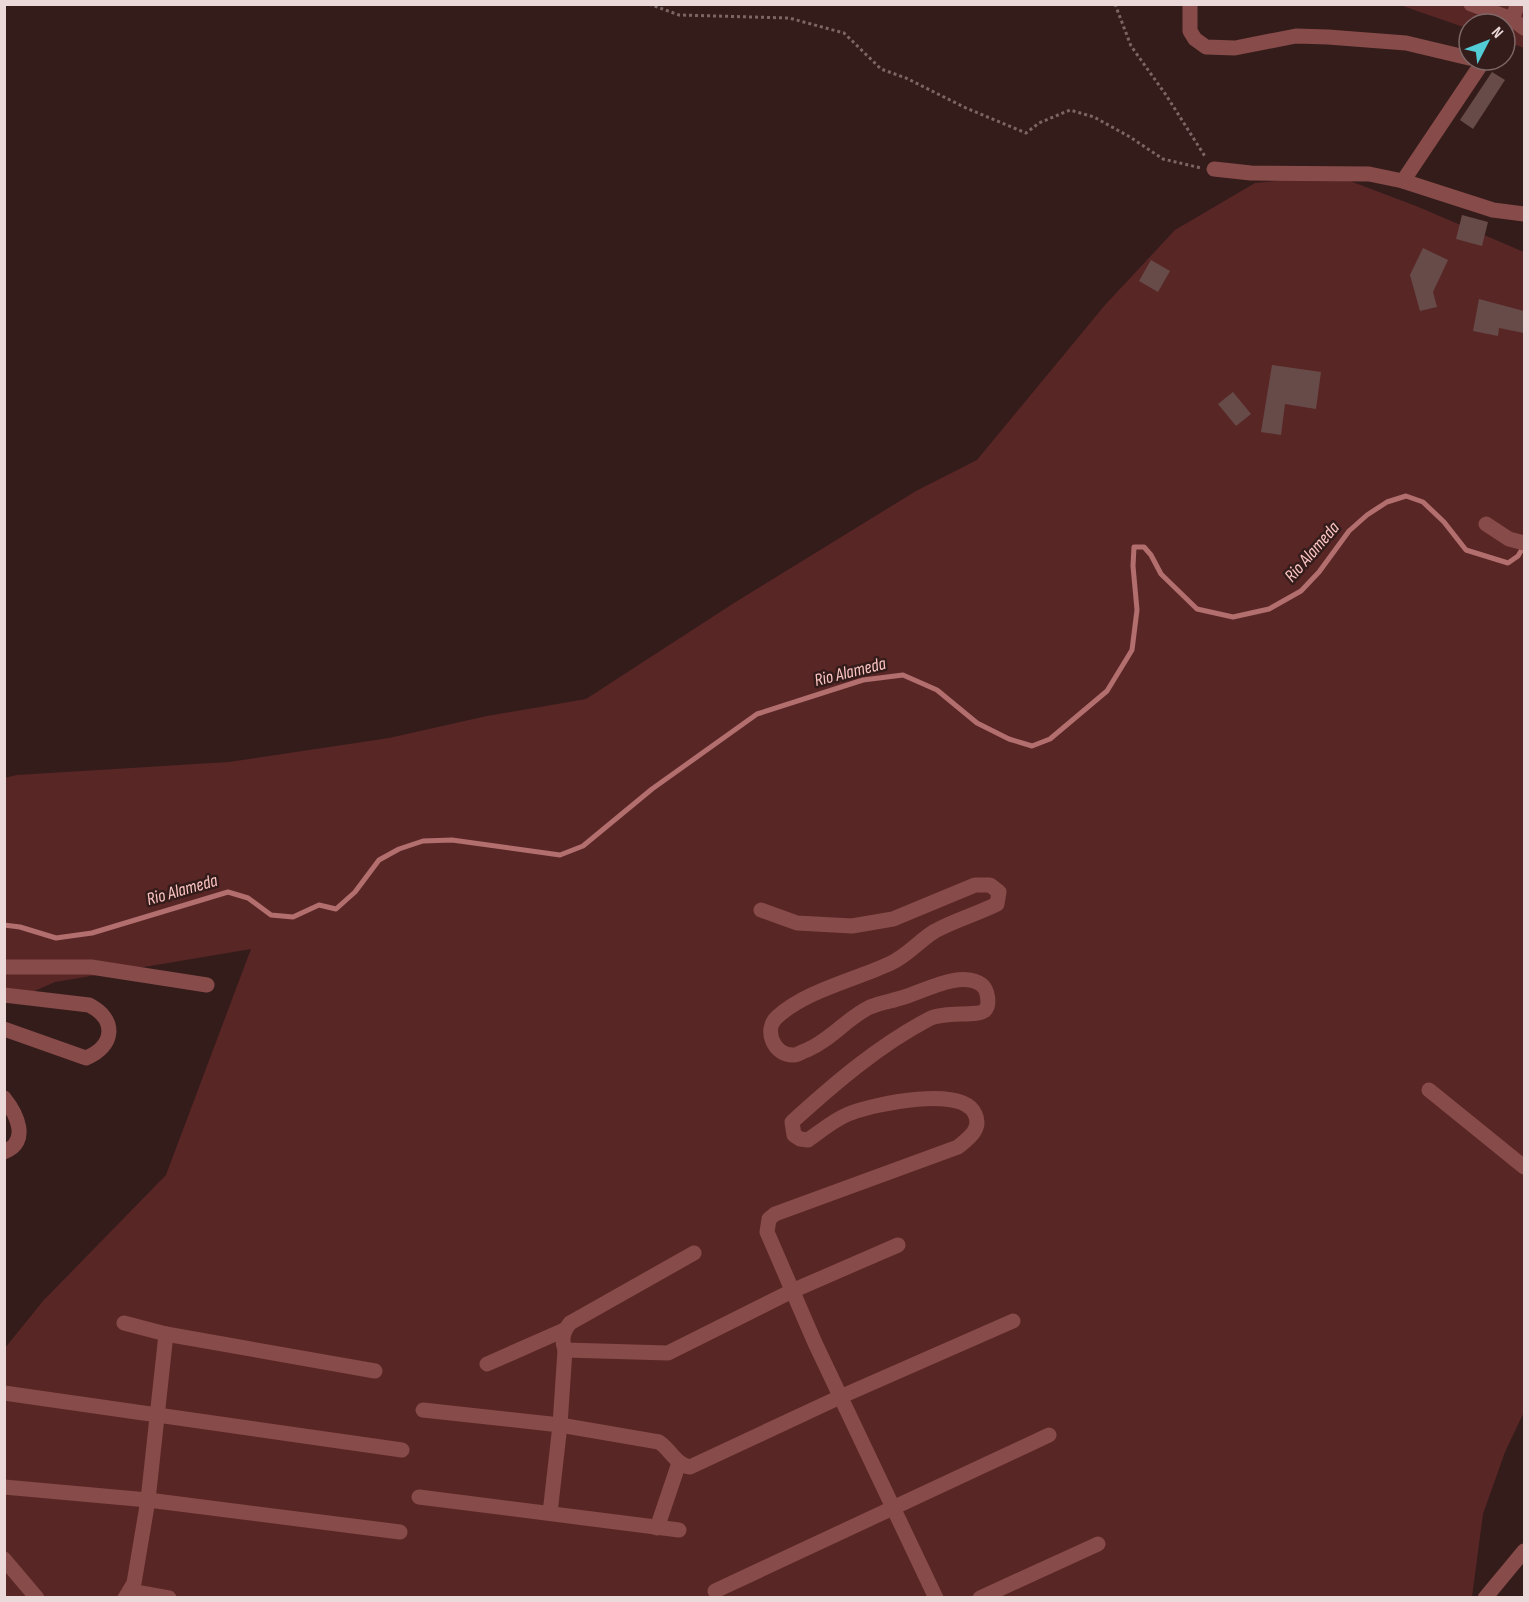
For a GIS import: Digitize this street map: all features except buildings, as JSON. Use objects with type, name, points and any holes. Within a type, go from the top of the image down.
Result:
[{"type":"street","points":[[1190,4],[1190,31],[1195,39],[1206,47],[1234,48],[1296,36],[1406,43],[1457,55]]},
{"type":"street","points":[[1471,4],[1496,12]]},
{"type":"street","points":[[1402,181],[1470,72]]},
{"type":"street","points":[[1214,170],[1251,173],[1370,174],[1402,181],[1493,210],[1524,214]]},
{"type":"street","points":[[1486,524],[1509,539],[1524,543]]},
{"type":"street","points":[[761,910],[797,923],[852,926],[893,920],[975,885],[990,885],[999,892],[997,904],[933,932],[894,962],[798,1001],[775,1018],[770,1028],[772,1040],[781,1052],[794,1055],[817,1046],[870,1007],[903,998],[948,981],[963,980],[981,984],[986,989],[988,1005],[984,1011],[978,1014],[937,1014],[901,1033],[853,1069],[792,1122],[794,1135],[800,1140],[808,1140],[849,1113],[894,1102],[940,1098],[964,1103],[973,1108],[978,1120],[974,1134],[958,1147],[775,1214],[769,1219],[767,1232],[840,1397],[936,1598]]},
{"type":"street","points":[[4,967],[91,967],[207,985]]},
{"type":"street","points":[[4,995],[89,1005],[101,1011],[110,1032],[106,1045],[97,1054],[86,1058],[4,1029]]},
{"type":"street","points":[[1429,1090],[1524,1167]]},
{"type":"street","points":[[4,1098],[15,1112],[20,1124],[17,1140],[8,1151],[4,1152]]},
{"type":"street","points":[[565,1350],[668,1353],[792,1291],[898,1245]]},
{"type":"street","points":[[487,1364],[564,1330],[570,1323],[694,1253]]},
{"type":"street","points":[[423,1410],[560,1425],[658,1442],[666,1446],[679,1462],[690,1467],[840,1397],[1013,1322]]},
{"type":"street","points":[[124,1323],[166,1334],[375,1371]]},
{"type":"street","points":[[550,1513],[560,1425],[565,1350],[562,1342],[564,1330]]},
{"type":"street","points":[[166,1334],[148,1500],[134,1584],[127,1594],[169,1598]]},
{"type":"street","points":[[4,1393],[402,1450]]},
{"type":"street","points":[[715,1591],[1049,1435]]},
{"type":"street","points":[[657,1528],[679,1462]]},
{"type":"street","points":[[4,1487],[148,1500],[400,1532]]},
{"type":"street","points":[[419,1497],[679,1530]]},
{"type":"street","points":[[980,1598],[1098,1544]]},
{"type":"street","points":[[1485,1598],[1524,1551]]},
{"type":"street","points":[[4,1559],[37,1598]]},
{"type":"path","points":[[649,4],[679,15],[789,18],[844,33],[881,69],[906,78],[966,108],[1026,133],[1039,123],[1070,110],[1094,117],[1130,136],[1163,159],[1196,168],[1214,170]]},
{"type":"path","points":[[1115,4],[1131,46],[1166,95],[1214,170]]},
{"type":"shaded area","points":[[1400,5],[1524,5],[1524,48],[1517,45],[1517,12],[1457,12],[1457,25]]},
{"type":"shaded area","points":[[1334,175],[1416,206],[1524,252],[1524,1412],[1505,1452],[1483,1514],[1472,1597],[5,1597],[5,1348],[43,1301],[166,1175],[251,949],[55,982],[5,1004],[4,778],[17,775],[229,762],[389,738],[487,716],[586,699],[734,603],[916,491],[977,460],[1105,305],[1175,230],[1255,183]]},
{"type":"waterway","name":"Rio Alameda","points":[[4,925],[20,927],[56,938],[92,933],[228,892],[248,898],[271,915],[293,917],[319,905],[336,909],[355,892],[379,860],[399,849],[423,841],[452,840],[560,855],[583,846],[652,789],[757,714],[863,680],[903,675],[937,690],[977,723],[1009,739],[1032,746],[1050,739],[1107,691],[1132,650],[1137,610],[1133,566],[1134,547],[1144,547],[1161,574],[1197,609],[1233,617],[1269,609],[1301,591],[1319,572],[1349,531],[1387,502],[1406,496],[1423,502],[1444,522],[1466,550],[1508,563],[1518,556],[1524,546]]}]
